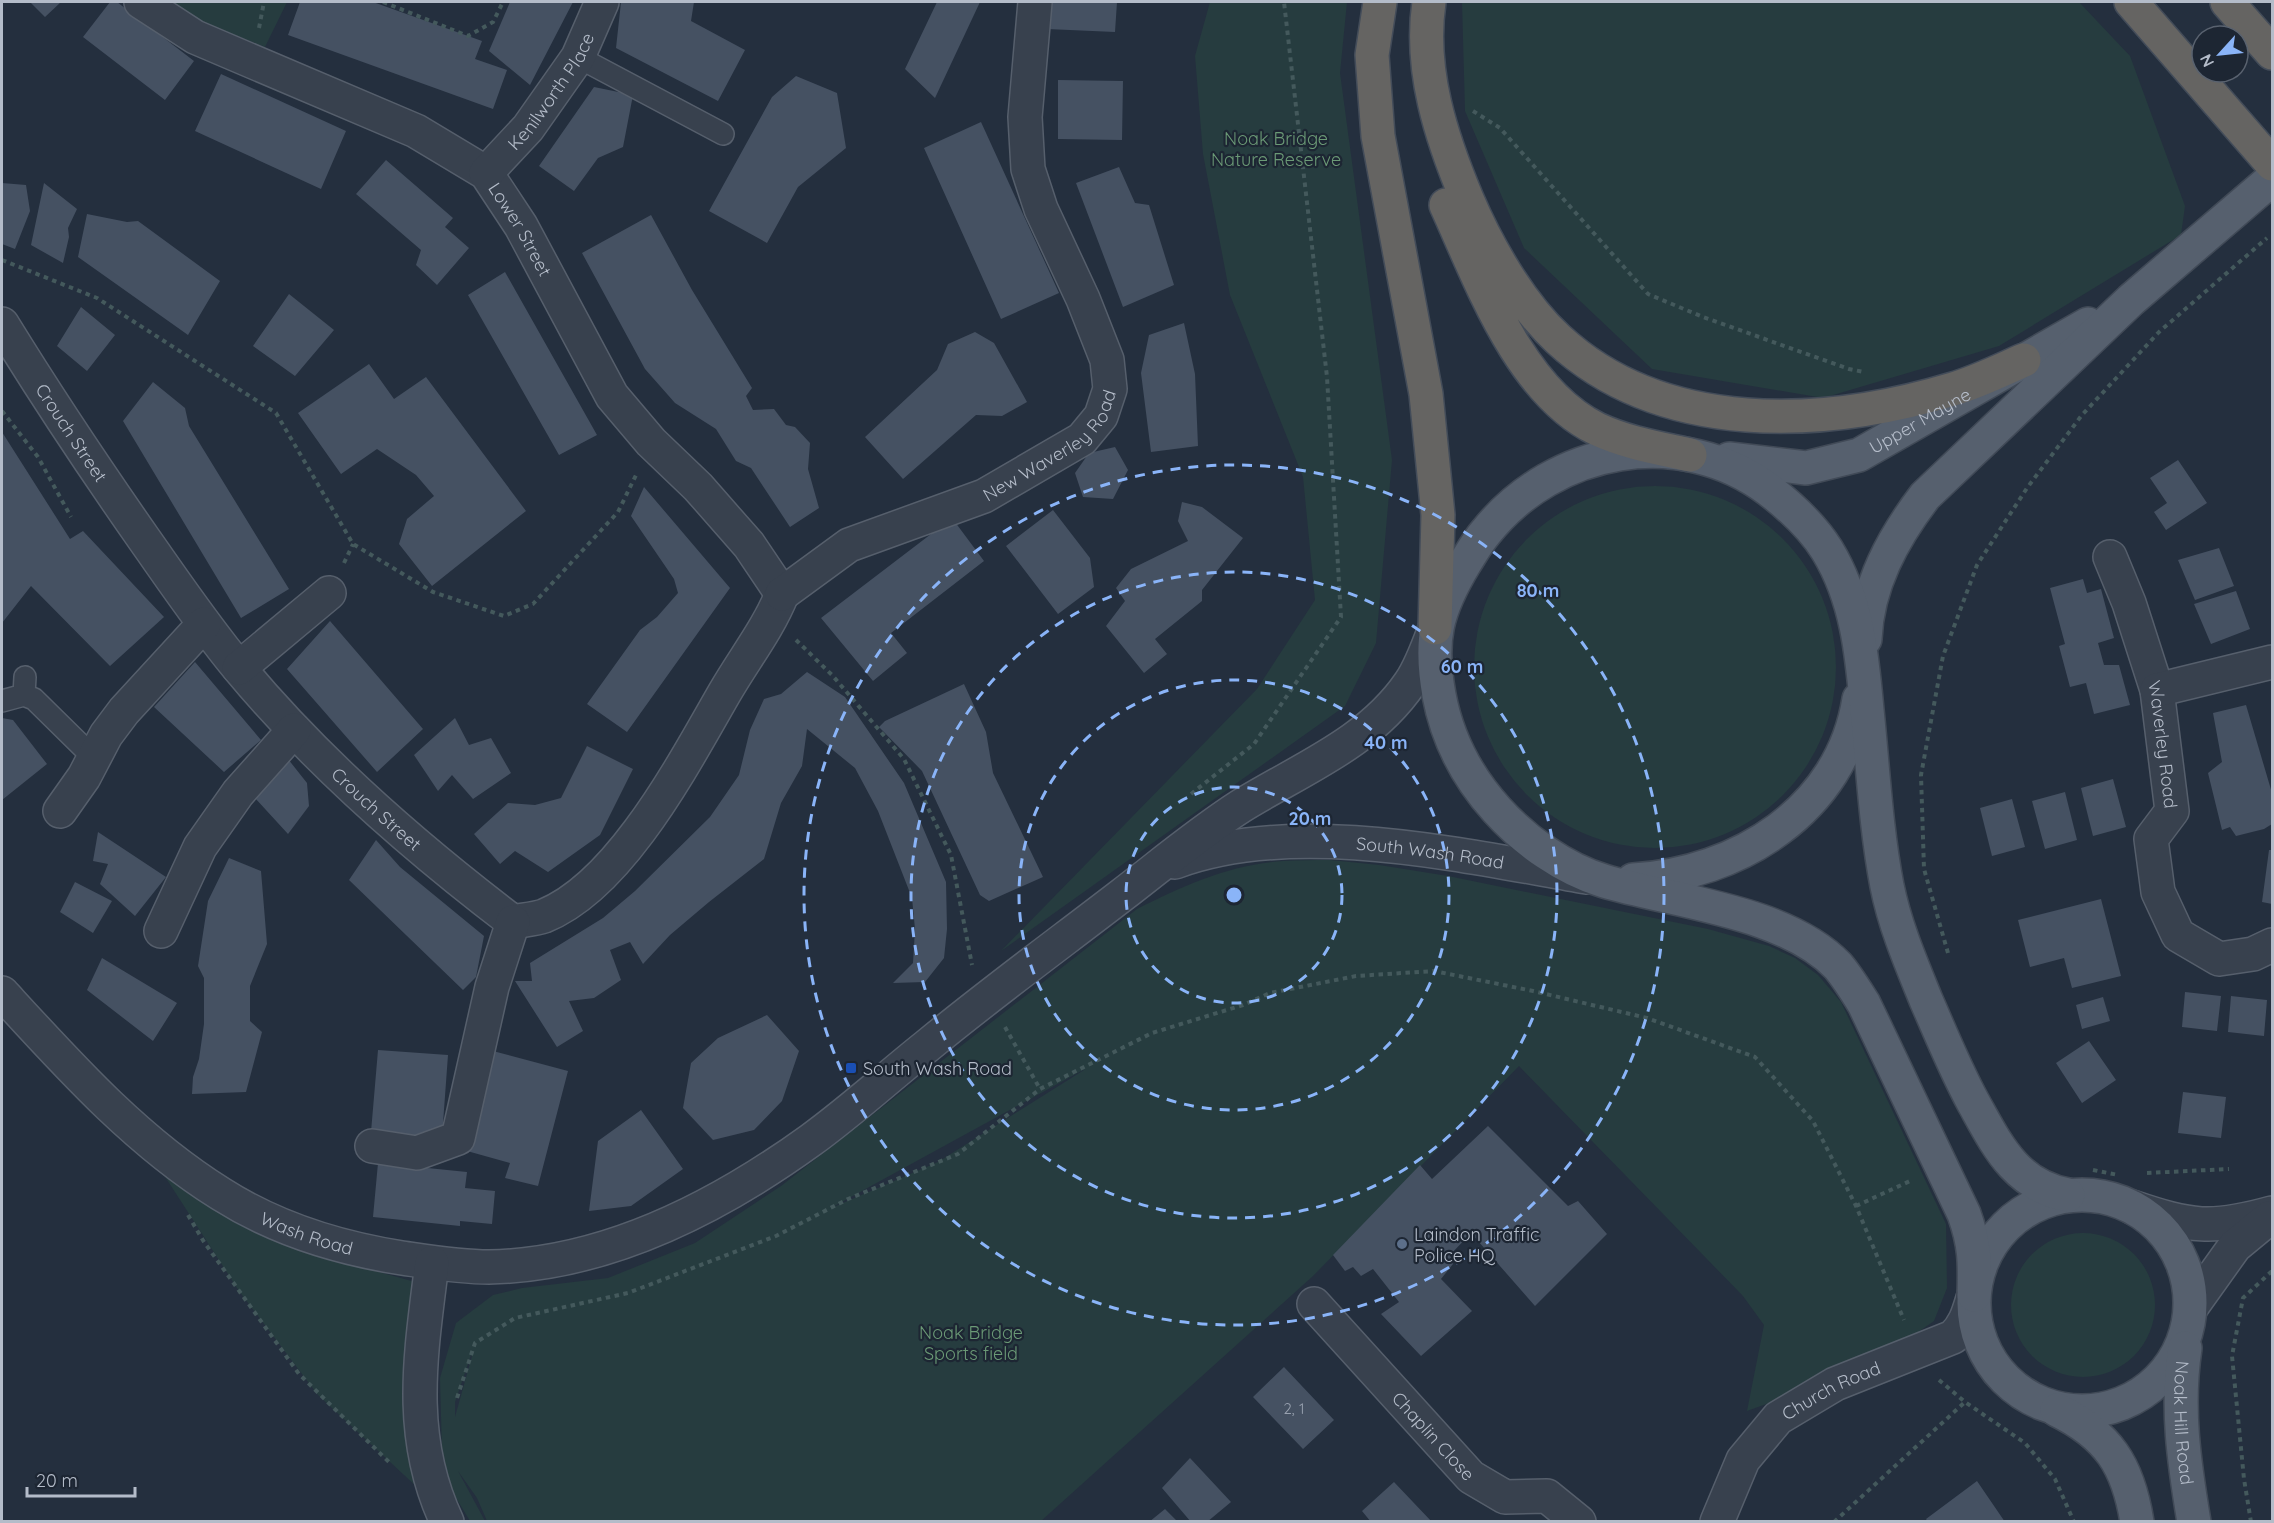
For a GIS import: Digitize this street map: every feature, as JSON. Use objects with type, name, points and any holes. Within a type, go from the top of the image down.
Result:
[{"type":"highway","points":[[1380,2],[1372,55],[1378,136],[1426,394],[1438,515],[1435,628]]},
{"type":"highway","points":[[1423,2],[1415,38],[1414,72],[1417,110],[1427,157],[1476,270],[1523,361],[1540,383],[1564,406],[1595,428],[1626,441],[1690,455]]},
{"type":"highway","points":[[1429,2],[1427,49],[1430,82],[1452,162],[1473,214],[1503,267],[1528,304],[1557,338],[1581,358],[1614,378],[1653,395],[1723,413],[1758,417],[1795,417],[1839,413],[1923,397],[1955,388],[2024,360]]},
{"type":"highway","points":[[2117,2],[2202,85]]},
{"type":"highway","points":[[2131,2],[2272,164]]},
{"type":"highway","points":[[2227,2],[2268,48]]},
{"type":"main road","name":"Upper Mayne","points":[[1863,673],[1865,626],[1873,587],[1902,525],[1925,496],[2131,300],[2272,179]]},
{"type":"main road","name":"Upper Mayne","points":[[1690,455],[1806,468],[1859,455],[2131,300]]},
{"type":"main road","points":[[2055,1408],[2085,1412],[2115,1407],[2142,1394],[2165,1374],[2181,1349],[2189,1317],[2191,1300],[2187,1275],[2178,1252],[2158,1226],[2132,1207],[2100,1196],[2050,1192],[2035,1185],[2007,1158],[1994,1140],[1962,1082],[1900,937],[1887,885],[1860,640],[1842,577],[1825,546],[1804,521],[1759,482],[1728,466],[1690,455],[1652,451],[1619,453],[1563,471],[1524,495],[1483,534],[1449,590],[1435,628],[1434,662],[1440,700],[1449,730],[1463,762],[1479,791],[1504,818],[1532,843],[1561,862],[1600,880],[1750,919],[1783,930],[1820,951],[1837,965],[1851,982],[1864,1005],[1964,1214],[1972,1237],[1975,1260],[1975,1322],[1984,1351],[2002,1377],[2026,1396],[2055,1408],[2086,1427],[2112,1453],[2131,1487],[2137,1521]]},
{"type":"main road","points":[[1600,880],[1669,877],[1695,870],[1755,847],[1784,826],[1811,802],[1836,767],[1859,705],[1863,673]]},
{"type":"main road","points":[[1974,1295],[1984,1256],[1999,1233],[2019,1215],[2042,1202],[2068,1195]]},
{"type":"main road","name":"Noak Hill Road","points":[[2189,1317],[2180,1390],[2181,1426],[2194,1521]]},
{"type":"street","name":"Lower Street","points":[[141,2],[195,37],[416,131],[486,173],[522,225],[612,396],[651,442],[698,487],[749,545],[777,605]]},
{"type":"street","name":"Kenilworth Place","points":[[486,173],[528,128],[578,57],[602,2]]},
{"type":"street","name":"New Waverley Road","points":[[777,605],[849,545],[984,496],[1082,439],[1101,416],[1110,389],[1107,360],[1083,299],[1041,209],[1028,169],[1025,117],[1035,2]]},
{"type":"street","name":"Crouch Street","points":[[2,324],[44,393],[204,624],[239,668],[294,730],[393,824],[477,895],[513,922]]},
{"type":"street","name":"Waverley Road","points":[[2110,557],[2129,603],[2157,690],[2172,811],[2151,839],[2158,892],[2178,935],[2219,959],[2253,954],[2272,945]]},
{"type":"street","points":[[239,668],[330,593]]},
{"type":"street","points":[[372,1146],[417,1153],[458,1138],[492,987],[513,922],[544,916],[579,895],[618,858],[673,781],[777,605]]},
{"type":"street","points":[[60,810],[84,777],[106,735],[124,711],[204,624]]},
{"type":"street","name":"South Wash Road","points":[[432,1263],[487,1267],[544,1263],[587,1254],[641,1237],[754,1178],[812,1139],[932,1041],[1191,840],[1241,806],[1364,733],[1386,714],[1412,681],[1425,656],[1435,628]]},
{"type":"street","points":[[2157,690],[2272,662]]},
{"type":"street","points":[[161,931],[200,847],[238,793],[294,730]]},
{"type":"street","name":"South Wash Road","points":[[1155,870],[1192,856],[1233,846],[1313,841],[1432,852],[1600,880]]},
{"type":"street","name":"Wash Road","points":[[2,993],[98,1096],[144,1139],[224,1197],[322,1241],[432,1263]]},
{"type":"street","points":[[2132,1207],[2185,1223],[2211,1226],[2272,1214]]},
{"type":"street","points":[[2189,1317],[2235,1246],[2272,1214]]},
{"type":"street","points":[[432,1263],[421,1360],[419,1415],[426,1462],[447,1521]]},
{"type":"street","name":"Church Road","points":[[1717,1521],[1743,1460],[1779,1418],[1835,1384],[1953,1337],[1962,1328],[1968,1316],[1974,1295]]},
{"type":"street","name":"Chaplin Close","points":[[1314,1304],[1471,1477],[1505,1497],[1547,1496],[1579,1521]]},
{"type":"lane","points":[[578,57],[723,134]]},
{"type":"lane","points":[[2,701],[24,686],[34,699],[94,758]]},
{"type":"path","points":[[383,2],[468,36],[493,21],[503,2]]},
{"type":"path","points":[[1190,795],[1254,744],[1341,617],[1327,377],[1284,2]]},
{"type":"path","points":[[1430,82],[1500,128],[1648,294],[1703,317],[1849,369],[1873,373]]},
{"type":"path","points":[[1949,957],[1924,869],[1921,775],[1943,656],[1977,565],[2027,488],[2082,415],[2159,332],[2267,238]]},
{"type":"path","points":[[2,260],[97,298],[276,413],[353,544],[433,592],[504,616],[533,604],[618,512],[651,442]]},
{"type":"path","points":[[2,411],[38,457],[71,517]]},
{"type":"path","points":[[777,605],[832,675],[904,759],[951,855],[972,969],[981,962]]},
{"type":"path","points":[[455,1402],[475,1343],[515,1318],[628,1293],[776,1236],[848,1199],[958,1154],[1040,1089],[1152,1033],[1244,1005],[1270,993],[1356,976],[1434,971],[1533,991],[1647,1018],[1755,1057],[1814,1121],[1856,1206],[1906,1326]]},
{"type":"path","points":[[1004,1026],[1040,1089]]},
{"type":"path","points":[[2086,1169],[2116,1175],[2127,1174]]},
{"type":"path","points":[[2138,1174],[2229,1169]]},
{"type":"path","points":[[1856,1206],[1913,1179]]},
{"type":"path","points":[[186,1212],[204,1242],[299,1374],[346,1422],[398,1469]]},
{"type":"path","points":[[2251,1521],[2244,1479],[2232,1356],[2243,1298],[2272,1271]]},
{"type":"path","points":[[1931,1373],[1965,1402],[2025,1443],[2055,1479],[2074,1521]]},
{"type":"path","points":[[1834,1521],[1965,1402]]},
{"type":"green space","points":[[163,2],[287,2],[265,47],[180,14]]},
{"type":"green space","name":"Noak Bridge Nature Reserve","points":[[1210,2],[1347,2],[1340,73],[1392,460],[1376,643],[1345,706],[1001,951],[1257,689],[1315,600],[1303,477],[1230,295],[1203,154],[1195,56]]},
{"type":"green space","points":[[1462,2],[2079,2],[2130,56],[2185,206],[2181,235],[1999,346],[1823,398],[1652,369],[1524,248],[1465,111]]},
{"type":"green space","points":[[1637,486],[1673,486],[1708,493],[1741,507],[1770,527],[1795,552],[1815,581],[1829,614],[1836,649],[1836,685],[1829,720],[1815,753],[1795,782],[1770,807],[1741,827],[1708,841],[1673,848],[1637,848],[1602,841],[1569,827],[1540,807],[1515,782],[1495,753],[1481,720],[1474,685],[1474,649],[1481,614],[1495,581],[1515,552],[1540,527],[1569,507],[1602,493]]},
{"type":"green space","name":"Noak Bridge Sports field","points":[[1330,860],[1448,876],[1708,929],[1769,946],[1795,958],[1818,975],[1841,1002],[1946,1224],[1947,1288],[1934,1321],[1911,1337],[1783,1398],[1747,1411],[1764,1325],[1743,1296],[1519,1066],[1313,1276],[1041,1521],[487,1521],[477,1498],[458,1471],[485,1521],[470,1521],[453,1493],[442,1453],[440,1378],[456,1323],[493,1295],[522,1288],[608,1278],[695,1243],[781,1186],[1137,909],[1189,884],[1226,871],[1264,863]],"holes":[[[1083,1070],[938,1162],[829,1209]],[[472,1356],[455,1417],[455,1402]]]},
{"type":"green space","points":[[162,1172],[361,1267],[426,1285],[432,1501],[318,1395],[239,1291]]},
{"type":"green space","points":[[2083,1233],[2111,1238],[2134,1254],[2150,1277],[2155,1305],[2150,1333],[2134,1356],[2111,1372],[2083,1377],[2055,1372],[2032,1356],[2016,1333],[2011,1305],[2016,1277],[2032,1254],[2055,1238]]},
{"type":"building","points":[[30,2],[61,2],[45,17]]},
{"type":"building","points":[[110,2],[117,2],[194,61],[165,100],[83,37]]},
{"type":"building","points":[[300,2],[373,2],[482,41],[475,59],[507,70],[493,109],[288,35]]},
{"type":"building","points":[[510,2],[573,2],[530,85],[489,51]]},
{"type":"building","points":[[621,2],[694,2],[691,21],[745,50],[718,101],[616,48]]},
{"type":"building","points":[[937,2],[980,2],[935,98],[905,69]]},
{"type":"building","points":[[1048,2],[1117,2],[1115,32],[1047,29]]},
{"type":"building","points":[[221,74],[346,131],[321,189],[195,131]]},
{"type":"building","points":[[796,76],[837,93],[846,148],[798,187],[767,243],[709,211],[772,97]]},
{"type":"building","points":[[1058,80],[1123,81],[1122,140],[1058,139]]},
{"type":"building","points":[[594,87],[633,95],[623,147],[598,158],[574,191],[539,166]]},
{"type":"building","points":[[981,122],[1059,293],[1001,319],[924,148]]},
{"type":"building","points":[[386,160],[453,218],[445,227],[469,248],[437,285],[416,265],[421,250],[356,194]]},
{"type":"building","points":[[1119,167],[1135,203],[1149,205],[1174,285],[1123,307],[1076,183]]},
{"type":"building","points":[[2,183],[26,185],[30,211],[15,249],[2,244]]},
{"type":"building","points":[[44,183],[77,209],[68,228],[69,237],[63,263],[31,245]]},
{"type":"building","points":[[87,214],[127,222],[138,221],[220,281],[188,335],[78,257]]},
{"type":"building","points":[[651,215],[692,290],[752,388],[746,396],[753,410],[774,409],[786,425],[795,427],[810,443],[808,469],[819,508],[790,527],[751,468],[736,461],[716,429],[675,403],[645,369],[582,253]]},
{"type":"building","points":[[505,272],[597,435],[559,455],[468,295]]},
{"type":"building","points":[[289,294],[334,330],[295,376],[253,346]]},
{"type":"building","points":[[81,307],[115,335],[87,371],[57,346]]},
{"type":"building","points":[[1184,323],[1195,374],[1198,446],[1151,452],[1141,373],[1149,335]]},
{"type":"building","points":[[975,332],[994,343],[1027,402],[1002,416],[976,415],[903,479],[865,437],[937,370],[948,344]]},
{"type":"building","points":[[369,364],[394,399],[426,377],[526,511],[432,586],[399,544],[407,519],[434,496],[416,475],[377,449],[341,474],[298,413]]},
{"type":"building","points":[[153,382],[185,408],[189,426],[289,589],[241,618],[123,421]]},
{"type":"building","points":[[2,432],[70,539],[83,531],[164,617],[110,666],[31,586],[2,623]]},
{"type":"building","points":[[1115,447],[1128,470],[1113,499],[1083,497],[1075,473],[1089,453]]},
{"type":"building","points":[[2178,460],[2207,503],[2166,530],[2154,512],[2167,503],[2150,478]]},
{"type":"building","points":[[644,487],[730,588],[627,732],[587,704],[640,630],[657,617],[678,593],[674,579],[631,516]]},
{"type":"building","points":[[1182,502],[1202,507],[1243,538],[1202,590],[1202,601],[1155,639],[1167,654],[1144,673],[1106,626],[1125,601],[1116,588],[1131,569],[1188,541],[1178,521]]},
{"type":"building","points":[[1053,510],[1090,558],[1094,587],[1058,614],[1006,546]]},
{"type":"building","points":[[952,518],[984,561],[891,633],[907,653],[873,681],[821,618]]},
{"type":"building","points":[[2219,548],[2234,586],[2195,600],[2178,560]]},
{"type":"building","points":[[2083,579],[2087,593],[2101,589],[2114,638],[2098,643],[2104,665],[2119,665],[2130,705],[2094,714],[2086,683],[2070,687],[2059,646],[2065,644],[2050,588]]},
{"type":"building","points":[[2236,591],[2250,629],[2211,644],[2194,604]]},
{"type":"building","points":[[330,621],[423,729],[377,772],[287,669]]},
{"type":"building","points":[[195,662],[261,740],[224,772],[154,707]]},
{"type":"building","points":[[807,672],[845,697],[904,783],[946,882],[947,929],[944,958],[925,982],[893,983],[913,963],[915,929],[912,898],[878,811],[855,768],[807,729],[802,766],[781,803],[764,859],[670,935],[643,964],[630,942],[610,950],[621,980],[594,998],[569,1001],[583,1031],[557,1047],[515,981],[532,981],[530,963],[603,918],[635,891],[710,817],[739,775],[750,730],[764,699],[781,694]]},
{"type":"building","points":[[964,684],[986,732],[993,773],[1043,877],[989,901],[980,895],[922,771],[879,727],[885,721]]},
{"type":"building","points":[[2246,705],[2272,793],[2272,824],[2264,829],[2236,836],[2230,827],[2222,830],[2208,773],[2222,762],[2213,713]]},
{"type":"building","points":[[2,718],[13,720],[47,764],[2,800]]},
{"type":"building","points":[[455,718],[469,745],[491,738],[511,773],[473,799],[452,775],[438,791],[414,755]]},
{"type":"building","points":[[587,746],[633,769],[600,835],[548,872],[515,851],[500,864],[474,834],[508,803],[535,805],[561,798]]},
{"type":"building","points":[[288,759],[307,783],[309,806],[288,834],[255,798]]},
{"type":"building","points":[[2113,779],[2126,827],[2093,836],[2081,788]]},
{"type":"building","points":[[2065,792],[2077,840],[2045,849],[2032,801]]},
{"type":"building","points":[[2012,799],[2025,847],[1992,856],[1980,808]]},
{"type":"building","points":[[98,832],[166,877],[135,916],[100,884],[108,864],[93,861]]},
{"type":"building","points":[[376,840],[400,867],[484,936],[476,977],[463,990],[349,880]]},
{"type":"building","points":[[2269,850],[2272,850],[2272,904],[2262,902]]},
{"type":"building","points":[[229,858],[261,871],[267,944],[250,986],[250,1021],[262,1032],[246,1092],[192,1094],[193,1077],[199,1059],[204,1024],[204,978],[198,966],[208,901]]},
{"type":"building","points":[[75,882],[112,901],[93,933],[60,912]]},
{"type":"building","points":[[2101,899],[2121,976],[2072,988],[2064,958],[2030,967],[2018,920]]},
{"type":"building","points":[[102,958],[177,1003],[153,1041],[87,990]]},
{"type":"building","points":[[2185,992],[2221,996],[2217,1031],[2182,1027]]},
{"type":"building","points":[[2231,996],[2267,1000],[2264,1036],[2228,1032]]},
{"type":"building","points":[[2103,997],[2110,1021],[2082,1029],[2076,1005]]},
{"type":"building","points":[[767,1015],[799,1051],[782,1101],[754,1130],[713,1140],[683,1108],[691,1063],[718,1038]]},
{"type":"building","points":[[2089,1041],[2116,1080],[2082,1103],[2056,1063]]},
{"type":"building","points":[[378,1050],[448,1055],[442,1137],[371,1132]]},
{"type":"building","points":[[493,1051],[568,1071],[538,1186],[505,1178],[510,1163],[467,1151]]},
{"type":"building","points":[[2183,1092],[2226,1097],[2221,1138],[2178,1133]]},
{"type":"building","points":[[641,1110],[683,1169],[631,1206],[589,1211],[598,1141]]},
{"type":"building","name":"Laindon Traffic Police HQ","points":[[1488,1126],[1568,1206],[1578,1201],[1607,1234],[1535,1306],[1471,1233],[1450,1255],[1453,1264],[1441,1279],[1472,1311],[1421,1356],[1381,1314],[1399,1302],[1373,1269],[1361,1276],[1353,1267],[1345,1271],[1333,1255],[1420,1165],[1432,1179]]},
{"type":"building","points":[[378,1163],[467,1172],[465,1188],[495,1191],[492,1224],[460,1221],[460,1226],[373,1217]]},
{"type":"building","points":[[1284,1367],[1334,1420],[1303,1449],[1253,1397]]},
{"type":"building","points":[[1190,1458],[1231,1502],[1207,1522],[1191,1522],[1162,1488]]},
{"type":"building","points":[[1977,1481],[2005,1522],[1928,1522],[1926,1519]]},
{"type":"building","points":[[1394,1482],[1432,1522],[1371,1522],[1362,1511]]},
{"type":"building","points":[[1165,1509],[1178,1522],[1149,1522]]},
{"type":"place","name":"South Wash Road","points":[[851,1068]]},
{"type":"place","name":"Laindon Traffic Police HQ","points":[[1402,1244]]}]
